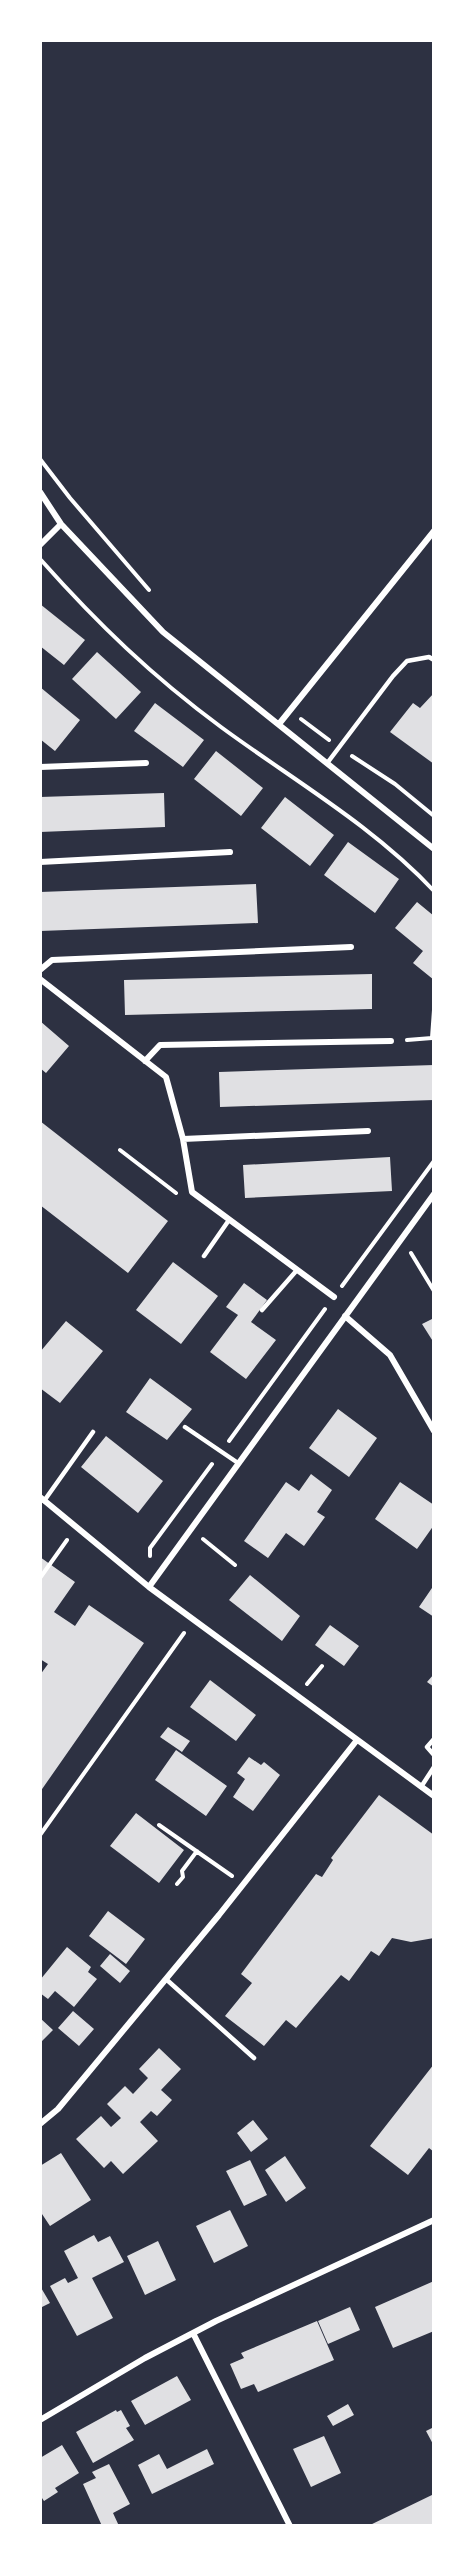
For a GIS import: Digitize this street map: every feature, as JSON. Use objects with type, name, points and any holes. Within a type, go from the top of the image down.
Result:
[{"type":"street","points":[[40,492],[62,524],[163,632],[434,849]]},
{"type":"street","points":[[40,545],[62,524]]},
{"type":"street","points":[[279,724],[434,531]]},
{"type":"street","points":[[40,767],[146,763]]},
{"type":"street","points":[[40,861],[230,852]]},
{"type":"street","points":[[40,970],[52,960],[351,947]]},
{"type":"street","points":[[40,979],[166,1077],[183,1139],[192,1192],[334,1297]]},
{"type":"street","points":[[145,1061],[160,1046],[391,1041]]},
{"type":"street","points":[[183,1139],[368,1131]]},
{"type":"street","points":[[149,1587],[434,1194]]},
{"type":"street","points":[[345,1316],[390,1355],[434,1431]]},
{"type":"street","points":[[42,1499],[149,1587],[434,1796]]},
{"type":"street","points":[[40,2124],[58,2109],[167,1980],[357,1740]]},
{"type":"street","points":[[40,2420],[145,2358],[193,2333],[434,2220]]},
{"type":"street","points":[[193,2333],[290,2526]]},
{"type":"lane","points":[[328,762],[407,661],[429,657],[434,660]]},
{"type":"lane","points":[[204,1257],[229,1220]]},
{"type":"lane","points":[[262,1310],[297,1270]]},
{"type":"lane","points":[[185,1427],[238,1464]]},
{"type":"lane","points":[[42,1499],[93,1432]]},
{"type":"lane","points":[[434,1739],[427,1747],[434,1755]]},
{"type":"lane","points":[[421,1787],[434,1767]]},
{"type":"lane","points":[[167,1980],[254,2058]]},
{"type":"path","points":[[40,459],[70,498],[155,597]]},
{"type":"path","points":[[40,560],[95,620],[158,678],[281,771],[345,812],[415,871],[434,891]]},
{"type":"path","points":[[291,711],[339,747],[395,784],[434,816]]},
{"type":"path","points":[[391,1041],[432,1038],[434,1010]]},
{"type":"path","points":[[120,1150],[175,1193],[192,1192]]},
{"type":"path","points":[[149,1587],[150,1548],[434,1161]]},
{"type":"path","points":[[402,1236],[434,1291]]},
{"type":"path","points":[[191,1528],[235,1565]]},
{"type":"path","points":[[40,1578],[67,1540]]},
{"type":"path","points":[[40,1835],[184,1633]]},
{"type":"path","points":[[299,1696],[322,1666]]},
{"type":"path","points":[[159,1825],[233,1877]]},
{"type":"path","points":[[177,1884],[183,1876],[182,1871],[197,1851]]},
{"type":"building","points":[[40,604],[85,640],[64,665],[40,646]]},
{"type":"building","points":[[97,652],[141,692],[116,719],[72,679]]},
{"type":"building","points":[[40,687],[80,720],[55,751],[40,739]]},
{"type":"building","points":[[434,693],[434,764],[390,732],[413,703],[420,708]]},
{"type":"building","points":[[155,703],[204,740],[183,767],[134,731]]},
{"type":"building","points":[[216,751],[263,788],[241,816],[194,779]]},
{"type":"building","points":[[164,793],[165,827],[40,832],[40,797]]},
{"type":"building","points":[[285,797],[334,835],[310,866],[261,828]]},
{"type":"building","points":[[348,842],[399,879],[375,913],[324,875]]},
{"type":"building","points":[[256,884],[258,923],[40,931],[40,892]]},
{"type":"building","points":[[417,902],[434,916],[434,980],[413,963],[423,951],[395,928]]},
{"type":"building","points":[[372,974],[372,1009],[125,1015],[124,980]]},
{"type":"building","points":[[40,1021],[69,1046],[46,1073],[40,1068]]},
{"type":"building","points":[[434,1065],[434,1100],[220,1107],[219,1072]]},
{"type":"building","points":[[40,1121],[168,1221],[128,1273],[40,1205]]},
{"type":"building","points":[[390,1157],[392,1191],[245,1198],[243,1165]]},
{"type":"building","points":[[173,1262],[218,1296],[181,1344],[136,1310]]},
{"type":"building","points":[[244,1283],[267,1300],[251,1322],[276,1340],[246,1379],[210,1352],[238,1315],[226,1307]]},
{"type":"building","points":[[434,1318],[434,1343],[422,1324]]},
{"type":"building","points":[[66,1321],[103,1351],[60,1403],[40,1388],[40,1352]]},
{"type":"building","points":[[150,1378],[192,1409],[167,1440],[126,1412]]},
{"type":"building","points":[[338,1409],[377,1438],[349,1477],[309,1448]]},
{"type":"building","points":[[106,1436],[163,1481],[138,1513],[81,1467]]},
{"type":"building","points":[[311,1474],[332,1490],[317,1512],[325,1517],[304,1546],[286,1533],[268,1558],[244,1541],[286,1482],[299,1491]]},
{"type":"building","points":[[400,1482],[434,1505],[434,1525],[417,1549],[375,1519]]},
{"type":"building","points":[[40,1557],[75,1582],[54,1612],[75,1626],[89,1605],[144,1643],[40,1792],[40,1675],[48,1664],[40,1659]]},
{"type":"building","points":[[250,1575],[300,1616],[282,1641],[229,1600]]},
{"type":"building","points":[[434,1585],[434,1617],[419,1607]]},
{"type":"building","points":[[330,1625],[359,1646],[344,1666],[315,1645]]},
{"type":"building","points":[[434,1674],[434,1687],[427,1682]]},
{"type":"building","points":[[210,1680],[256,1715],[236,1741],[190,1707]]},
{"type":"building","points":[[168,1727],[190,1741],[182,1752],[160,1737]]},
{"type":"building","points":[[176,1750],[227,1786],[206,1816],[155,1780]]},
{"type":"building","points":[[249,1757],[261,1765],[264,1762],[280,1775],[253,1811],[233,1797],[245,1779],[237,1773]]},
{"type":"building","points":[[379,1795],[434,1835],[434,1938],[411,1942],[392,1938],[379,1956],[371,1951],[349,1981],[341,1975],[296,2028],[286,2020],[264,2046],[225,2016],[252,1983],[241,1974],[316,1874],[322,1877],[333,1860],[331,1858]]},
{"type":"building","points":[[136,1813],[184,1850],[159,1883],[110,1846]]},
{"type":"building","points":[[108,1911],[145,1939],[126,1964],[89,1936]]},
{"type":"building","points":[[67,1947],[91,1967],[88,1972],[97,1979],[74,2007],[55,1991],[48,1999],[40,1993],[40,1980]]},
{"type":"building","points":[[110,1954],[130,1971],[120,1983],[100,1966]]},
{"type":"building","points":[[73,2011],[94,2029],[79,2046],[58,2028]]},
{"type":"building","points":[[40,2018],[53,2030],[40,2043]]},
{"type":"building","points":[[159,2048],[181,2069],[161,2090],[172,2100],[157,2116],[151,2111],[140,2122],[158,2141],[123,2174],[111,2161],[104,2168],[76,2139],[101,2116],[111,2127],[121,2118],[107,2104],[125,2086],[133,2094],[148,2078],[139,2069]]},
{"type":"building","points":[[434,2064],[434,2152],[429,2148],[408,2175],[370,2146]]},
{"type":"building","points":[[253,2120],[268,2139],[251,2152],[237,2133]]},
{"type":"building","points":[[61,2153],[91,2200],[50,2226],[40,2211],[40,2166]]},
{"type":"building","points":[[285,2156],[306,2188],[286,2202],[265,2170]]},
{"type":"building","points":[[250,2160],[267,2195],[244,2206],[226,2171]]},
{"type":"building","points":[[230,2210],[248,2246],[214,2263],[196,2226]]},
{"type":"building","points":[[94,2235],[98,2242],[110,2236],[124,2262],[92,2278],[113,2318],[77,2336],[50,2286],[65,2278],[68,2283],[78,2278],[64,2251]]},
{"type":"building","points":[[158,2241],[176,2280],[145,2295],[127,2256]]},
{"type":"building","points":[[434,2281],[434,2331],[393,2348],[375,2307]]},
{"type":"building","points":[[40,2286],[50,2303],[40,2308]]},
{"type":"building","points":[[350,2307],[360,2330],[328,2344],[318,2321]]},
{"type":"building","points":[[317,2321],[334,2360],[258,2392],[254,2384],[241,2389],[230,2364],[244,2358],[241,2353]]},
{"type":"building","points":[[177,2376],[191,2400],[145,2425],[131,2401]]},
{"type":"building","points":[[348,2404],[354,2415],[333,2426],[327,2416]]},
{"type":"building","points":[[116,2410],[117,2412],[121,2410],[130,2426],[126,2428],[134,2440],[93,2463],[76,2432]]},
{"type":"building","points":[[434,2427],[434,2446],[426,2431]]},
{"type":"building","points":[[324,2436],[341,2473],[311,2487],[293,2449]]},
{"type":"building","points":[[62,2445],[79,2473],[55,2488],[58,2492],[44,2501],[40,2495],[40,2458]]},
{"type":"building","points":[[207,2449],[214,2464],[152,2494],[138,2465],[159,2454],[167,2469]]},
{"type":"building","points":[[109,2464],[130,2504],[113,2513],[119,2526],[102,2526],[83,2484],[96,2478],[92,2472]]},
{"type":"building","points":[[434,2494],[434,2526],[368,2526]]}]
